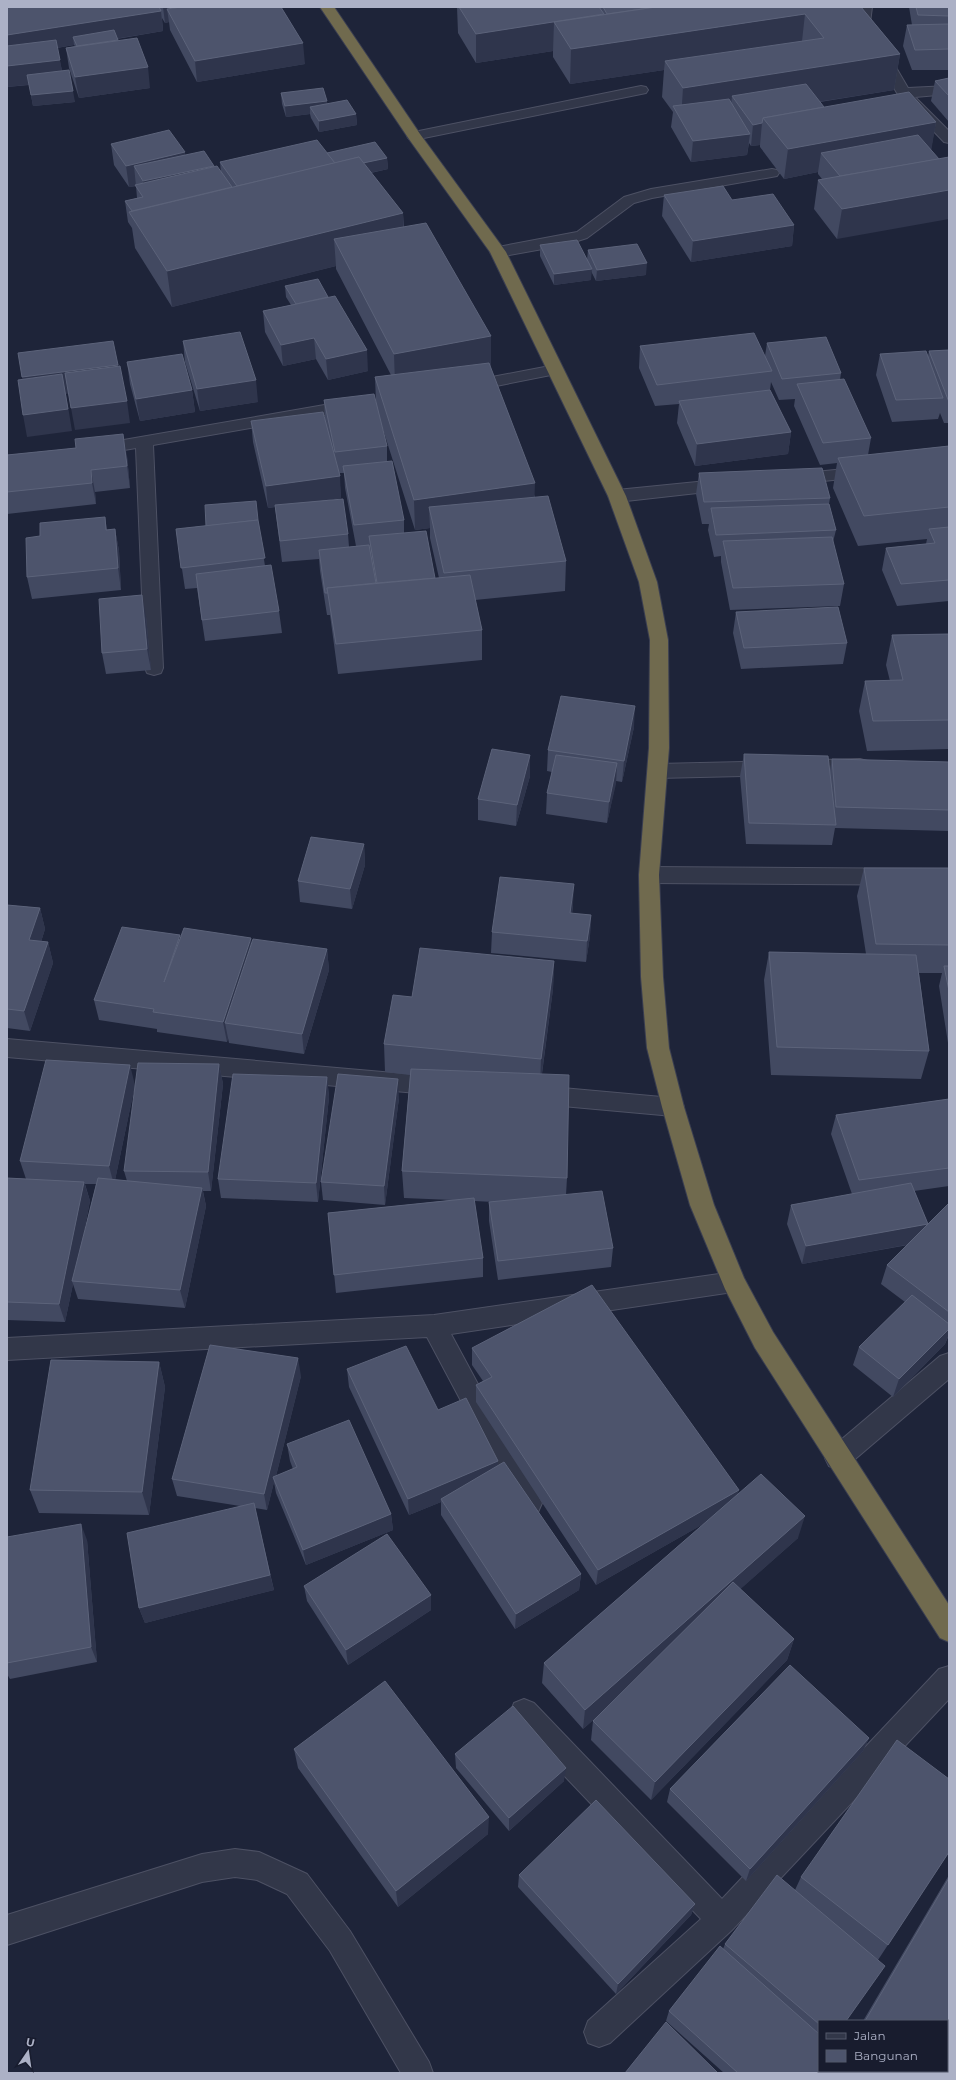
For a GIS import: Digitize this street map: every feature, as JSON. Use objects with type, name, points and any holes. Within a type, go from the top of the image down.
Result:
[{"type":"highway","points":[[327,7],[414,136],[498,252],[617,496],[648,582],[659,640],[658,771],[649,875],[652,977],[658,1048],[672,1107],[702,1205],[733,1282],[764,1340],[838,1458],[949,1629]]},
{"type":"street","points":[[865,7],[863,23],[904,93],[949,139]]},
{"type":"street","points":[[414,136],[641,90]]},
{"type":"street","points":[[904,93],[949,90]]},
{"type":"street","points":[[498,252],[565,240],[582,235],[629,200],[651,194],[772,173]]},
{"type":"street","points":[[453,389],[555,370]]},
{"type":"street","points":[[77,452],[144,442],[369,402]]},
{"type":"street","points":[[144,442],[154,668]]},
{"type":"street","points":[[775,481],[878,471]]},
{"type":"street","points":[[617,496],[743,484]]},
{"type":"street","points":[[658,771],[879,765]]},
{"type":"street","points":[[649,875],[949,877]]},
{"type":"street","points":[[7,1048],[459,1088]]},
{"type":"street","points":[[522,1094],[672,1107]]},
{"type":"street","points":[[7,1349],[434,1326],[733,1282]]},
{"type":"street","points":[[434,1326],[529,1503]]},
{"type":"street","points":[[838,1458],[949,1364]]},
{"type":"street","points":[[599,2032],[722,1920],[949,1679]]},
{"type":"street","points":[[524,1713],[722,1920]]},
{"type":"street","points":[[7,1930],[202,1868],[236,1863],[259,1866],[297,1884],[336,1934],[418,2073]]},
{"type":"building","points":[[7,7],[159,7],[161,11],[7,35]]},
{"type":"building","points":[[181,7],[281,7],[303,43],[195,61],[167,9]]},
{"type":"building","points":[[459,7],[599,7],[604,14],[476,34]]},
{"type":"building","points":[[603,7],[656,7],[607,14]]},
{"type":"building","points":[[656,7],[861,7],[900,54],[683,88],[665,61],[824,38],[805,14],[571,49],[554,22]]},
{"type":"building","points":[[916,7],[949,7],[949,16],[918,15]]},
{"type":"building","points":[[949,24],[949,49],[915,50],[907,25]]},
{"type":"building","points":[[114,30],[118,40],[77,46],[73,37]]},
{"type":"building","points":[[137,38],[148,67],[75,77],[66,48]]},
{"type":"building","points":[[56,40],[60,60],[7,66],[7,46]]},
{"type":"building","points":[[69,70],[73,91],[31,95],[27,75]]},
{"type":"building","points":[[949,78],[949,96],[935,81]]},
{"type":"building","points":[[806,84],[824,107],[763,118],[762,123],[753,125],[732,96]]},
{"type":"building","points":[[323,88],[327,101],[285,106],[281,93]]},
{"type":"building","points":[[909,92],[936,122],[788,149],[763,118]]},
{"type":"building","points":[[729,99],[750,134],[693,141],[673,106]]},
{"type":"building","points":[[347,100],[356,114],[319,121],[310,107]]},
{"type":"building","points":[[169,130],[185,152],[126,166],[111,144]]},
{"type":"building","points":[[918,135],[939,159],[840,176],[821,153]]},
{"type":"building","points":[[317,140],[335,163],[237,186],[220,162]]},
{"type":"building","points":[[375,142],[387,158],[363,163],[359,157],[335,163],[327,153]]},
{"type":"building","points":[[204,151],[214,166],[143,181],[134,166]]},
{"type":"building","points":[[359,157],[403,213],[167,271],[129,212]]},
{"type":"building","points":[[949,157],[949,190],[842,209],[818,180]]},
{"type":"building","points":[[217,166],[232,187],[132,211],[125,201],[143,197],[135,185]]},
{"type":"building","points":[[723,186],[732,200],[773,194],[794,225],[693,241],[664,195]]},
{"type":"building","points":[[426,223],[491,336],[394,354],[334,239]]},
{"type":"building","points":[[577,240],[592,269],[554,274],[540,245]]},
{"type":"building","points":[[637,244],[647,263],[597,270],[588,250]]},
{"type":"building","points":[[318,279],[328,297],[296,304],[285,286]]},
{"type":"building","points":[[335,296],[367,350],[326,359],[314,338],[281,345],[263,311]]},
{"type":"building","points":[[240,332],[256,380],[197,389],[183,341]]},
{"type":"building","points":[[754,333],[772,371],[657,385],[640,346]]},
{"type":"building","points":[[826,337],[841,373],[782,379],[767,343]]},
{"type":"building","points":[[113,341],[118,365],[22,377],[18,353]]},
{"type":"building","points":[[949,350],[949,402],[929,351]]},
{"type":"building","points":[[926,351],[943,398],[896,400],[880,354]]},
{"type":"building","points":[[182,354],[192,390],[136,399],[127,362]]},
{"type":"building","points":[[489,363],[535,483],[414,500],[375,377]]},
{"type":"building","points":[[120,366],[127,401],[71,408],[65,373]]},
{"type":"building","points":[[62,374],[68,409],[23,415],[18,380]]},
{"type":"building","points":[[844,379],[871,438],[823,443],[797,384]]},
{"type":"building","points":[[770,390],[791,432],[697,444],[679,401]]},
{"type":"building","points":[[374,394],[387,446],[335,452],[324,400]]},
{"type":"building","points":[[323,412],[340,476],[266,486],[251,421]]},
{"type":"building","points":[[123,434],[127,466],[91,470],[92,483],[7,492],[7,455],[76,448],[75,439]]},
{"type":"building","points":[[949,446],[949,507],[864,516],[838,458]]},
{"type":"building","points":[[392,461],[404,520],[354,525],[343,466]]},
{"type":"building","points":[[822,468],[830,498],[704,502],[699,473]]},
{"type":"building","points":[[548,496],[566,561],[444,573],[429,507]]},
{"type":"building","points":[[343,499],[348,534],[280,541],[275,505]]},
{"type":"building","points":[[256,501],[258,520],[206,526],[205,505]]},
{"type":"building","points":[[829,504],[836,530],[716,535],[711,508]]},
{"type":"building","points":[[105,517],[106,530],[115,529],[118,568],[27,577],[26,538],[40,536],[40,523]]},
{"type":"building","points":[[258,520],[265,558],[181,568],[176,529]]},
{"type":"building","points":[[949,527],[949,580],[901,584],[886,548],[935,543],[929,529]]},
{"type":"building","points":[[426,531],[435,578],[377,583],[369,536]]},
{"type":"building","points":[[832,537],[844,584],[733,588],[723,541]]},
{"type":"building","points":[[369,545],[376,583],[327,588],[328,593],[325,593],[319,550]]},
{"type":"building","points":[[271,565],[279,611],[202,620],[196,574]]},
{"type":"building","points":[[470,575],[482,630],[336,644],[327,588]]},
{"type":"building","points":[[142,595],[147,649],[102,653],[99,599]]},
{"type":"building","points":[[838,607],[847,643],[744,648],[736,612]]},
{"type":"building","points":[[949,634],[949,720],[873,721],[865,681],[903,680],[892,635]]},
{"type":"building","points":[[561,696],[635,706],[624,761],[548,750]]},
{"type":"building","points":[[492,749],[530,755],[517,805],[478,799]]},
{"type":"building","points":[[744,754],[828,756],[836,825],[749,823]]},
{"type":"building","points":[[556,755],[617,763],[609,802],[547,793]]},
{"type":"building","points":[[832,759],[949,762],[949,810],[836,807]]},
{"type":"building","points":[[311,837],[364,844],[350,889],[298,881]]},
{"type":"building","points":[[864,868],[949,868],[949,945],[876,944]]},
{"type":"building","points":[[500,877],[574,884],[570,913],[591,915],[587,941],[492,932]]},
{"type":"building","points":[[7,905],[40,908],[29,940],[48,942],[24,1011],[7,1009]]},
{"type":"building","points":[[122,927],[180,935],[164,982],[184,928],[251,938],[223,1022],[153,1012],[154,1009],[94,1000]]},
{"type":"building","points":[[253,939],[327,949],[302,1034],[225,1023]]},
{"type":"building","points":[[420,948],[554,961],[541,1059],[384,1044],[393,995],[412,997]]},
{"type":"building","points":[[769,952],[916,955],[929,1051],[777,1047]]},
{"type":"building","points":[[944,966],[949,966],[949,991]]},
{"type":"building","points":[[46,1060],[130,1065],[109,1166],[20,1161]]},
{"type":"building","points":[[138,1063],[219,1064],[208,1172],[124,1171]]},
{"type":"building","points":[[411,1069],[569,1075],[567,1178],[402,1171]]},
{"type":"building","points":[[233,1074],[327,1077],[316,1183],[218,1179]]},
{"type":"building","points":[[338,1074],[398,1079],[384,1186],[321,1182]]},
{"type":"building","points":[[949,1099],[949,1168],[859,1180],[836,1115]]},
{"type":"building","points":[[7,1178],[84,1182],[59,1304],[7,1302]]},
{"type":"building","points":[[98,1178],[202,1188],[180,1290],[72,1281]]},
{"type":"building","points":[[911,1183],[928,1224],[806,1246],[791,1205]]},
{"type":"building","points":[[602,1191],[613,1248],[498,1261],[489,1202]]},
{"type":"building","points":[[474,1198],[483,1258],[334,1275],[328,1213]]},
{"type":"building","points":[[949,1203],[949,1312],[887,1265]]},
{"type":"building","points":[[592,1285],[739,1490],[598,1570],[476,1385],[492,1377],[472,1348]]},
{"type":"building","points":[[912,1295],[949,1324],[949,1329],[899,1379],[859,1347]]},
{"type":"building","points":[[210,1345],[298,1358],[264,1494],[172,1479]]},
{"type":"building","points":[[406,1346],[438,1410],[466,1398],[498,1461],[408,1499],[347,1369]]},
{"type":"building","points":[[51,1360],[159,1362],[142,1492],[30,1490]]},
{"type":"building","points":[[349,1420],[391,1514],[303,1550],[273,1477],[297,1467],[287,1444]]},
{"type":"building","points":[[504,1462],[581,1574],[516,1614],[441,1499]]},
{"type":"building","points":[[761,1474],[805,1516],[585,1710],[544,1663]]},
{"type":"building","points":[[254,1503],[270,1575],[139,1608],[127,1533]]},
{"type":"building","points":[[81,1524],[91,1647],[7,1663],[7,1537]]},
{"type":"building","points":[[387,1534],[431,1595],[346,1650],[304,1586]]},
{"type":"building","points":[[733,1582],[794,1639],[655,1782],[593,1721]]},
{"type":"building","points":[[790,1665],[869,1738],[750,1869],[670,1789]]},
{"type":"building","points":[[385,1681],[489,1817],[396,1891],[294,1749]]},
{"type":"building","points":[[513,1706],[566,1768],[509,1818],[455,1754]]},
{"type":"building","points":[[897,1740],[949,1779],[949,1852],[888,1945],[801,1877]]},
{"type":"building","points":[[596,1800],[695,1904],[618,1984],[519,1875]]},
{"type":"building","points":[[777,1875],[885,1966],[847,2020],[818,2020],[818,2023],[725,1944]]},
{"type":"building","points":[[949,1878],[949,2073],[924,2072],[948,2072],[948,2020],[866,2020]]},
{"type":"building","points":[[720,1946],[818,2033],[818,2072],[824,2072],[738,2073],[669,2011]]},
{"type":"building","points":[[666,2022],[718,2073],[625,2073]]},
{"type":"building","points":[[876,2072],[877,2073],[850,2073]]}]
